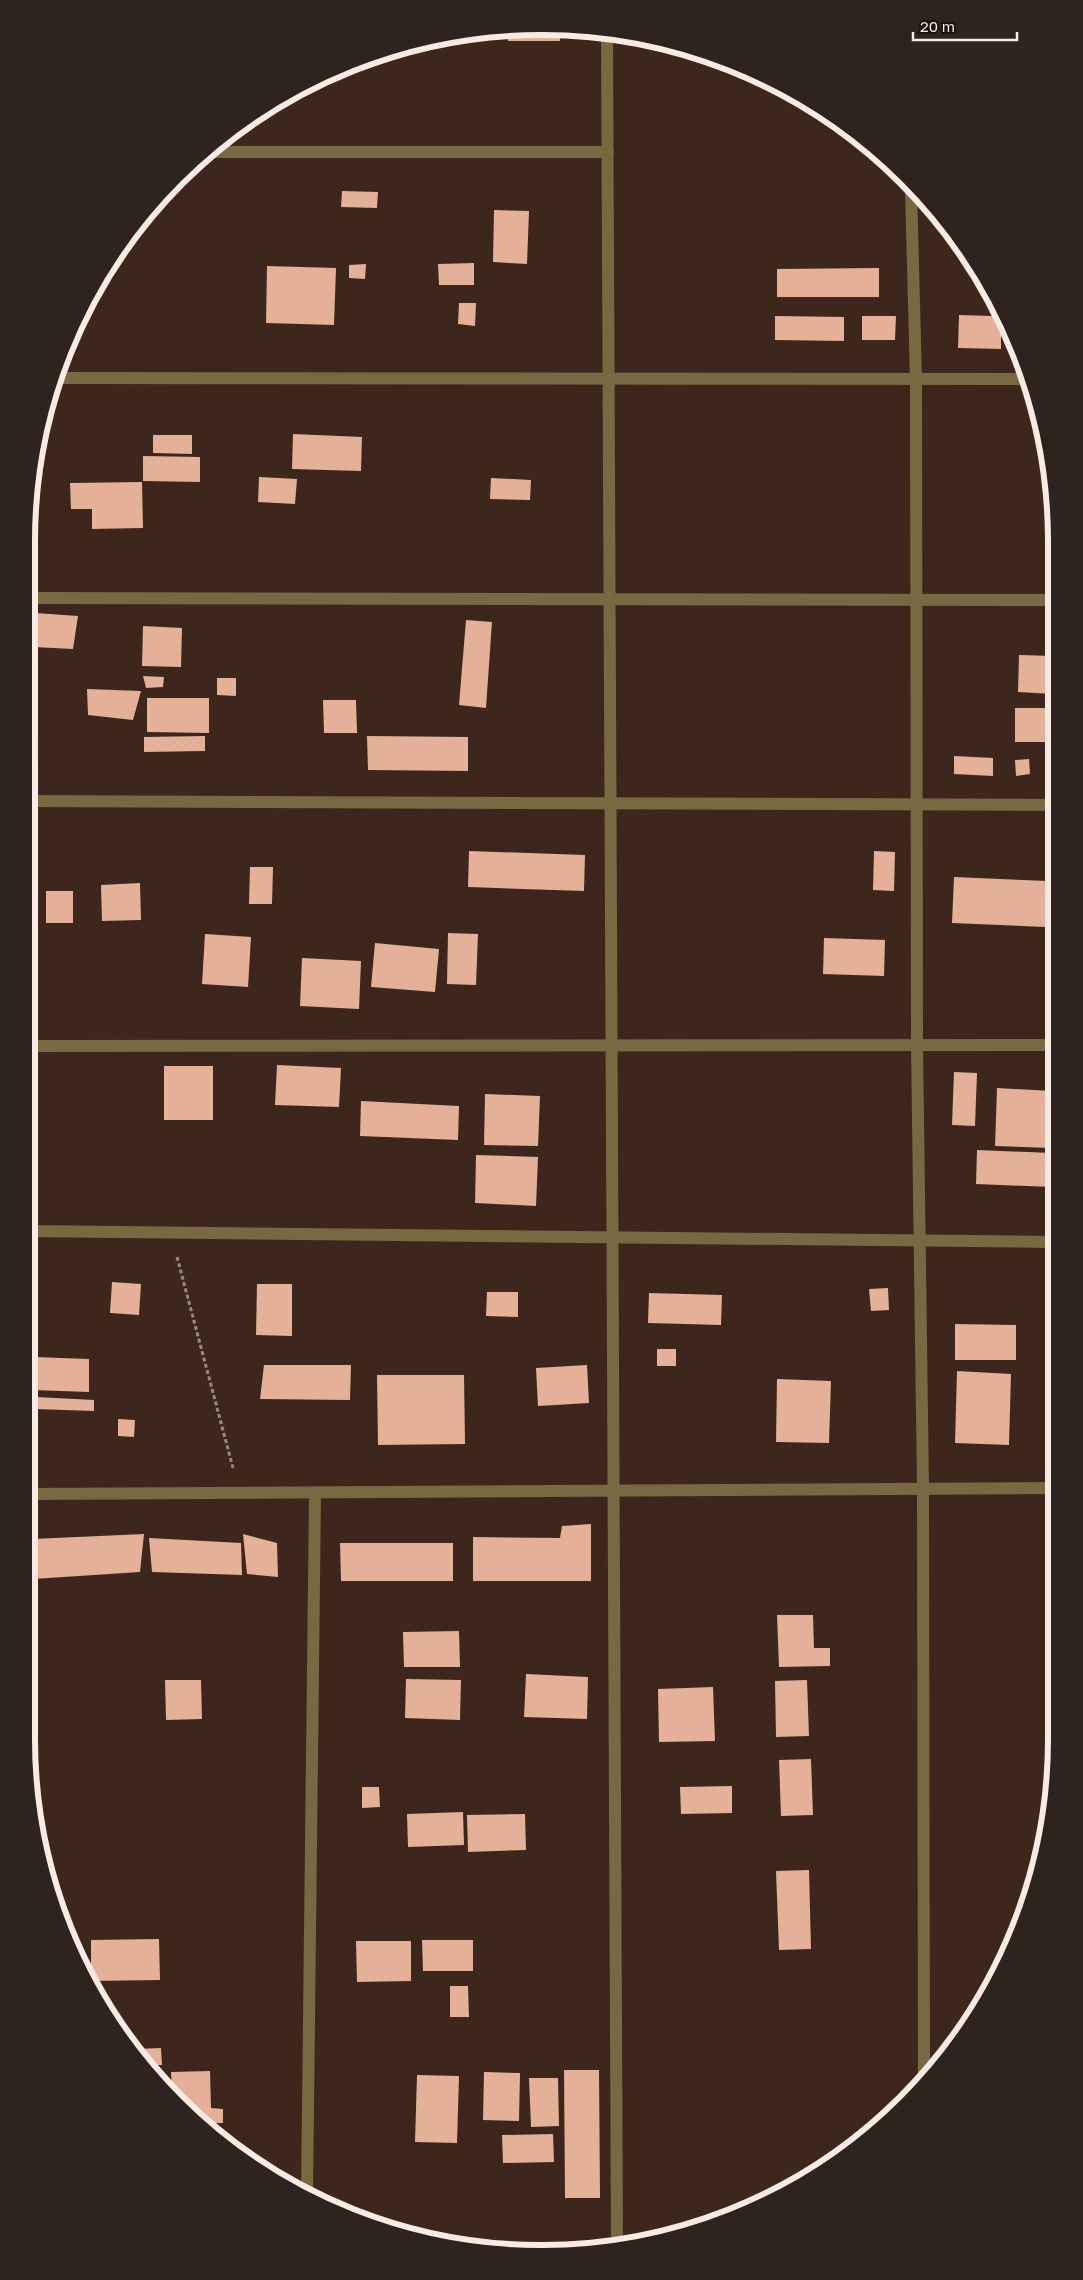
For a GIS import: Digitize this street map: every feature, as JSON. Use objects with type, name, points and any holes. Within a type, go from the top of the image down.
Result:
[{"type":"street","points":[[607,39],[617,2239]]},
{"type":"street","points":[[219,152],[608,152]]},
{"type":"street","points":[[911,196],[916,379],[916,1045],[923,1488],[924,2070]]},
{"type":"street","points":[[62,378],[608,377],[1021,379]]},
{"type":"street","points":[[35,598],[1048,600]]},
{"type":"street","points":[[35,801],[1048,805]]},
{"type":"street","points":[[35,1046],[1048,1044]]},
{"type":"street","points":[[35,1231],[1048,1242]]},
{"type":"street","points":[[35,1494],[1048,1488]]},
{"type":"street","points":[[307,2188],[315,1493]]},
{"type":"path","points":[[170,1233],[239,1493]]},
{"type":"building","points":[[542,35],[560,36],[560,41],[508,41],[508,36]]},
{"type":"building","points":[[342,191],[378,192],[377,208],[341,207]]},
{"type":"building","points":[[494,210],[529,211],[527,264],[493,262]]},
{"type":"building","points":[[474,263],[474,285],[439,285],[438,264]]},
{"type":"building","points":[[366,264],[365,279],[349,278],[349,265]]},
{"type":"building","points":[[267,266],[336,268],[334,325],[266,323]]},
{"type":"building","points":[[879,268],[879,297],[777,297],[777,269]]},
{"type":"building","points":[[459,303],[476,303],[475,326],[458,324]]},
{"type":"building","points":[[993,312],[1001,329],[1001,349],[958,348],[959,315],[993,316]]},
{"type":"building","points":[[775,316],[844,317],[844,341],[775,340]]},
{"type":"building","points":[[862,316],[896,316],[895,340],[862,340]]},
{"type":"building","points":[[293,434],[362,437],[361,471],[292,469]]},
{"type":"building","points":[[153,435],[192,435],[192,454],[153,453]]},
{"type":"building","points":[[143,456],[200,457],[200,482],[143,481]]},
{"type":"building","points":[[259,477],[297,479],[295,504],[258,502]]},
{"type":"building","points":[[491,478],[531,480],[530,500],[490,499]]},
{"type":"building","points":[[142,482],[143,528],[92,529],[92,509],[71,509],[70,483]]},
{"type":"building","points":[[35,613],[78,616],[73,649],[35,647]]},
{"type":"building","points":[[466,620],[492,622],[486,708],[459,705]]},
{"type":"building","points":[[143,626],[182,628],[181,667],[142,666]]},
{"type":"building","points":[[1019,655],[1048,656],[1048,694],[1018,692]]},
{"type":"building","points":[[143,676],[164,677],[163,687],[146,688]]},
{"type":"building","points":[[217,678],[236,678],[236,696],[217,695]]},
{"type":"building","points":[[87,689],[141,691],[133,720],[88,715]]},
{"type":"building","points":[[147,698],[209,698],[209,733],[147,732]]},
{"type":"building","points":[[323,700],[356,700],[357,733],[324,733]]},
{"type":"building","points":[[1015,708],[1048,708],[1048,742],[1015,742]]},
{"type":"building","points":[[205,736],[205,751],[144,752],[144,737]]},
{"type":"building","points":[[367,736],[468,737],[468,771],[368,770]]},
{"type":"building","points":[[954,756],[993,758],[993,776],[954,774]]},
{"type":"building","points":[[1029,759],[1030,774],[1016,776],[1015,760]]},
{"type":"building","points":[[469,851],[585,855],[584,891],[468,887]]},
{"type":"building","points":[[874,851],[895,852],[894,891],[873,890]]},
{"type":"building","points":[[250,867],[273,867],[272,904],[249,904]]},
{"type":"building","points":[[954,877],[1048,881],[1046,927],[952,923]]},
{"type":"building","points":[[140,883],[141,920],[102,921],[101,885]]},
{"type":"building","points":[[46,891],[73,891],[73,923],[46,923]]},
{"type":"building","points":[[448,933],[478,934],[476,985],[447,984]]},
{"type":"building","points":[[205,934],[251,937],[248,987],[202,984]]},
{"type":"building","points":[[824,938],[885,940],[884,976],[823,974]]},
{"type":"building","points":[[375,943],[439,949],[435,992],[371,987]]},
{"type":"building","points":[[302,958],[361,961],[359,1009],[300,1006]]},
{"type":"building","points":[[277,1065],[341,1068],[339,1107],[275,1105]]},
{"type":"building","points":[[164,1066],[213,1066],[213,1120],[164,1120]]},
{"type":"building","points":[[954,1072],[977,1073],[975,1126],[952,1125]]},
{"type":"building","points":[[997,1088],[1048,1091],[1048,1148],[995,1146]]},
{"type":"building","points":[[485,1094],[540,1096],[538,1146],[484,1145]]},
{"type":"building","points":[[361,1101],[459,1106],[458,1140],[360,1136]]},
{"type":"building","points":[[977,1150],[1048,1153],[1048,1187],[976,1184]]},
{"type":"building","points":[[476,1155],[538,1157],[536,1206],[475,1203]]},
{"type":"building","points":[[112,1282],[141,1284],[139,1315],[110,1313]]},
{"type":"building","points":[[257,1284],[292,1284],[292,1336],[256,1335]]},
{"type":"building","points":[[888,1288],[889,1310],[871,1311],[869,1289]]},
{"type":"building","points":[[487,1292],[518,1292],[518,1317],[486,1316]]},
{"type":"building","points":[[649,1293],[722,1295],[721,1325],[648,1323]]},
{"type":"building","points":[[955,1324],[1016,1325],[1016,1360],[955,1360]]},
{"type":"building","points":[[657,1349],[676,1349],[676,1366],[657,1366]]},
{"type":"building","points":[[35,1357],[89,1359],[89,1392],[35,1390]]},
{"type":"building","points":[[264,1365],[351,1365],[350,1400],[260,1399]]},
{"type":"building","points":[[587,1365],[589,1403],[538,1406],[536,1368]]},
{"type":"building","points":[[957,1371],[1011,1374],[1009,1445],[955,1443]]},
{"type":"building","points":[[377,1375],[464,1375],[465,1444],[378,1445]]},
{"type":"building","points":[[777,1379],[831,1381],[829,1443],[776,1442]]},
{"type":"building","points":[[36,1397],[94,1400],[94,1411],[35,1409]]},
{"type":"building","points":[[118,1419],[135,1420],[134,1437],[118,1436]]},
{"type":"building","points":[[591,1524],[591,1581],[473,1581],[473,1537],[560,1538],[562,1526]]},
{"type":"building","points":[[144,1534],[140,1572],[35,1579],[35,1539]]},
{"type":"building","points":[[243,1534],[277,1543],[278,1577],[247,1574]]},
{"type":"building","points":[[149,1538],[241,1543],[242,1575],[152,1572]]},
{"type":"building","points":[[340,1543],[453,1543],[453,1581],[341,1581]]},
{"type":"building","points":[[777,1615],[813,1615],[814,1648],[830,1648],[830,1666],[779,1667]]},
{"type":"building","points":[[459,1631],[460,1667],[404,1667],[403,1632]]},
{"type":"building","points":[[526,1674],[588,1677],[587,1719],[524,1717]]},
{"type":"building","points":[[406,1679],[461,1680],[460,1720],[405,1718]]},
{"type":"building","points":[[165,1680],[201,1680],[202,1719],[166,1720]]},
{"type":"building","points":[[807,1680],[809,1736],[776,1737],[775,1681]]},
{"type":"building","points":[[713,1687],[715,1741],[659,1742],[658,1689]]},
{"type":"building","points":[[811,1759],[813,1815],[781,1816],[779,1760]]},
{"type":"building","points":[[732,1786],[732,1813],[681,1814],[680,1787]]},
{"type":"building","points":[[362,1787],[379,1787],[380,1807],[362,1808]]},
{"type":"building","points":[[463,1812],[464,1845],[408,1847],[407,1814]]},
{"type":"building","points":[[525,1814],[526,1850],[468,1852],[467,1815]]},
{"type":"building","points":[[809,1870],[811,1949],[779,1950],[776,1871]]},
{"type":"building","points":[[159,1939],[160,1980],[97,1981],[91,1970],[91,1940]]},
{"type":"building","points":[[422,1940],[473,1940],[473,1971],[423,1971]]},
{"type":"building","points":[[356,1941],[411,1941],[411,1981],[357,1982]]},
{"type":"building","points":[[450,1986],[468,1986],[469,2017],[450,2017]]},
{"type":"building","points":[[161,2048],[162,2065],[155,2065],[142,2049]]},
{"type":"building","points":[[564,2070],[599,2070],[600,2198],[565,2198]]},
{"type":"building","points":[[210,2071],[211,2108],[223,2109],[223,2123],[213,2123],[183,2097],[172,2084],[171,2072]]},
{"type":"building","points":[[484,2072],[520,2073],[519,2121],[483,2120]]},
{"type":"building","points":[[417,2075],[459,2076],[457,2143],[415,2142]]},
{"type":"building","points":[[529,2078],[558,2078],[559,2126],[531,2127]]},
{"type":"building","points":[[553,2134],[554,2162],[503,2163],[502,2135]]}]
